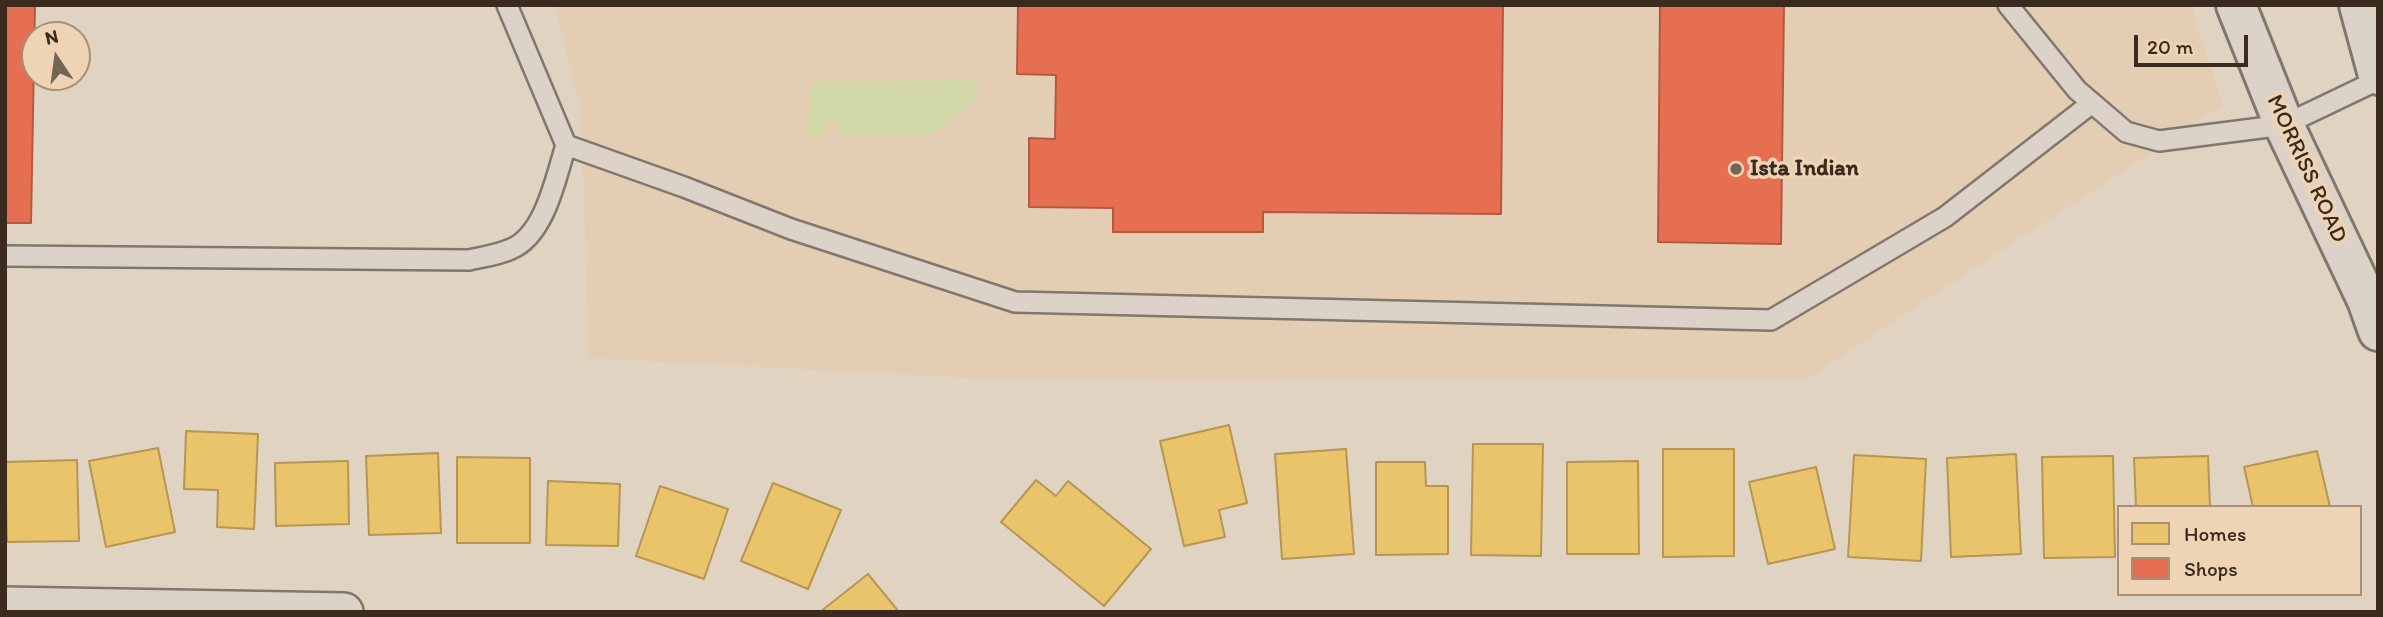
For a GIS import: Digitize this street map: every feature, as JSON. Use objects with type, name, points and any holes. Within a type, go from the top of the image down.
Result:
[{"type":"main road","name":"MORRISS ROAD","points":[[2236,5],[2284,125],[2367,300],[2378,331]]},
{"type":"main road","points":[[2359,5],[2378,77]]},
{"type":"street","points":[[5,606],[344,612]]},
{"type":"lane","points":[[5,257],[469,260],[512,249],[526,240],[539,223],[566,145],[507,5]]},
{"type":"lane","points":[[2008,5],[2077,90],[2126,132],[2159,141],[2284,125],[2378,77]]},
{"type":"lane","points":[[566,145],[791,229],[1015,302],[1771,320],[1945,217],[2092,103]]},
{"type":"shaded area","points":[[555,5],[2191,5],[2223,105],[1806,380],[972,378],[589,358],[581,115]]},
{"type":"green space","points":[[976,80],[978,98],[935,134],[842,136],[837,123],[828,122],[823,136],[808,136],[810,84],[820,81]]},
{"type":"building: Homes","points":[[1229,425],[1247,503],[1219,510],[1225,537],[1184,546],[1160,441]]},
{"type":"building: Homes","points":[[186,431],[258,434],[254,529],[217,527],[218,490],[184,489]]},
{"type":"building: Homes","points":[[1473,444],[1543,444],[1541,556],[1471,555]]},
{"type":"building: Homes","points":[[158,448],[175,532],[106,547],[89,461]]},
{"type":"building: Homes","points":[[1346,449],[1354,554],[1282,559],[1275,454]]},
{"type":"building: Homes","points":[[1663,449],[1734,449],[1734,556],[1663,557]]},
{"type":"building: Homes","points":[[2317,451],[2330,505],[2253,505],[2244,467]]},
{"type":"building: Homes","points":[[438,453],[441,533],[369,535],[366,456]]},
{"type":"building: Homes","points":[[2016,454],[2021,554],[1951,557],[1947,458]]},
{"type":"building: Homes","points":[[1854,455],[1926,459],[1921,561],[1848,557]]},
{"type":"building: Homes","points":[[2113,456],[2115,557],[2044,558],[2042,457]]},
{"type":"building: Homes","points":[[2208,456],[2210,505],[2136,505],[2134,458]]},
{"type":"building: Homes","points":[[457,457],[530,458],[530,543],[457,543]]},
{"type":"building: Homes","points":[[77,460],[79,541],[7,542],[5,462]]},
{"type":"building: Homes","points":[[348,461],[349,524],[276,526],[275,463]]},
{"type":"building: Homes","points":[[1638,461],[1639,554],[1567,554],[1567,462]]},
{"type":"building: Homes","points":[[1376,462],[1425,462],[1426,486],[1448,486],[1448,554],[1376,555]]},
{"type":"building: Homes","points":[[1816,467],[1835,549],[1768,564],[1749,482]]},
{"type":"building: Homes","points":[[1036,480],[1056,496],[1068,481],[1151,549],[1104,606],[1001,522]]},
{"type":"building: Homes","points":[[548,481],[620,484],[618,546],[546,545]]},
{"type":"building: Homes","points":[[773,483],[841,510],[808,589],[741,561]]},
{"type":"building: Homes","points":[[660,486],[728,509],[704,579],[636,556]]},
{"type":"building: Homes","points":[[868,574],[899,612],[820,612]]},
{"type":"building: Shops","points":[[5,5],[35,5],[35,21],[21,21],[21,91],[33,91],[31,223],[5,223]]},
{"type":"building: Shops","points":[[1018,5],[1503,5],[1501,214],[1263,212],[1263,232],[1113,232],[1113,208],[1029,207],[1029,138],[1055,139],[1056,75],[1017,74]]},
{"type":"building: Shops","points":[[1660,5],[1784,5],[1781,244],[1658,242]]},
{"type":"place","name":"Ista Indian","points":[[1736,169]]}]
